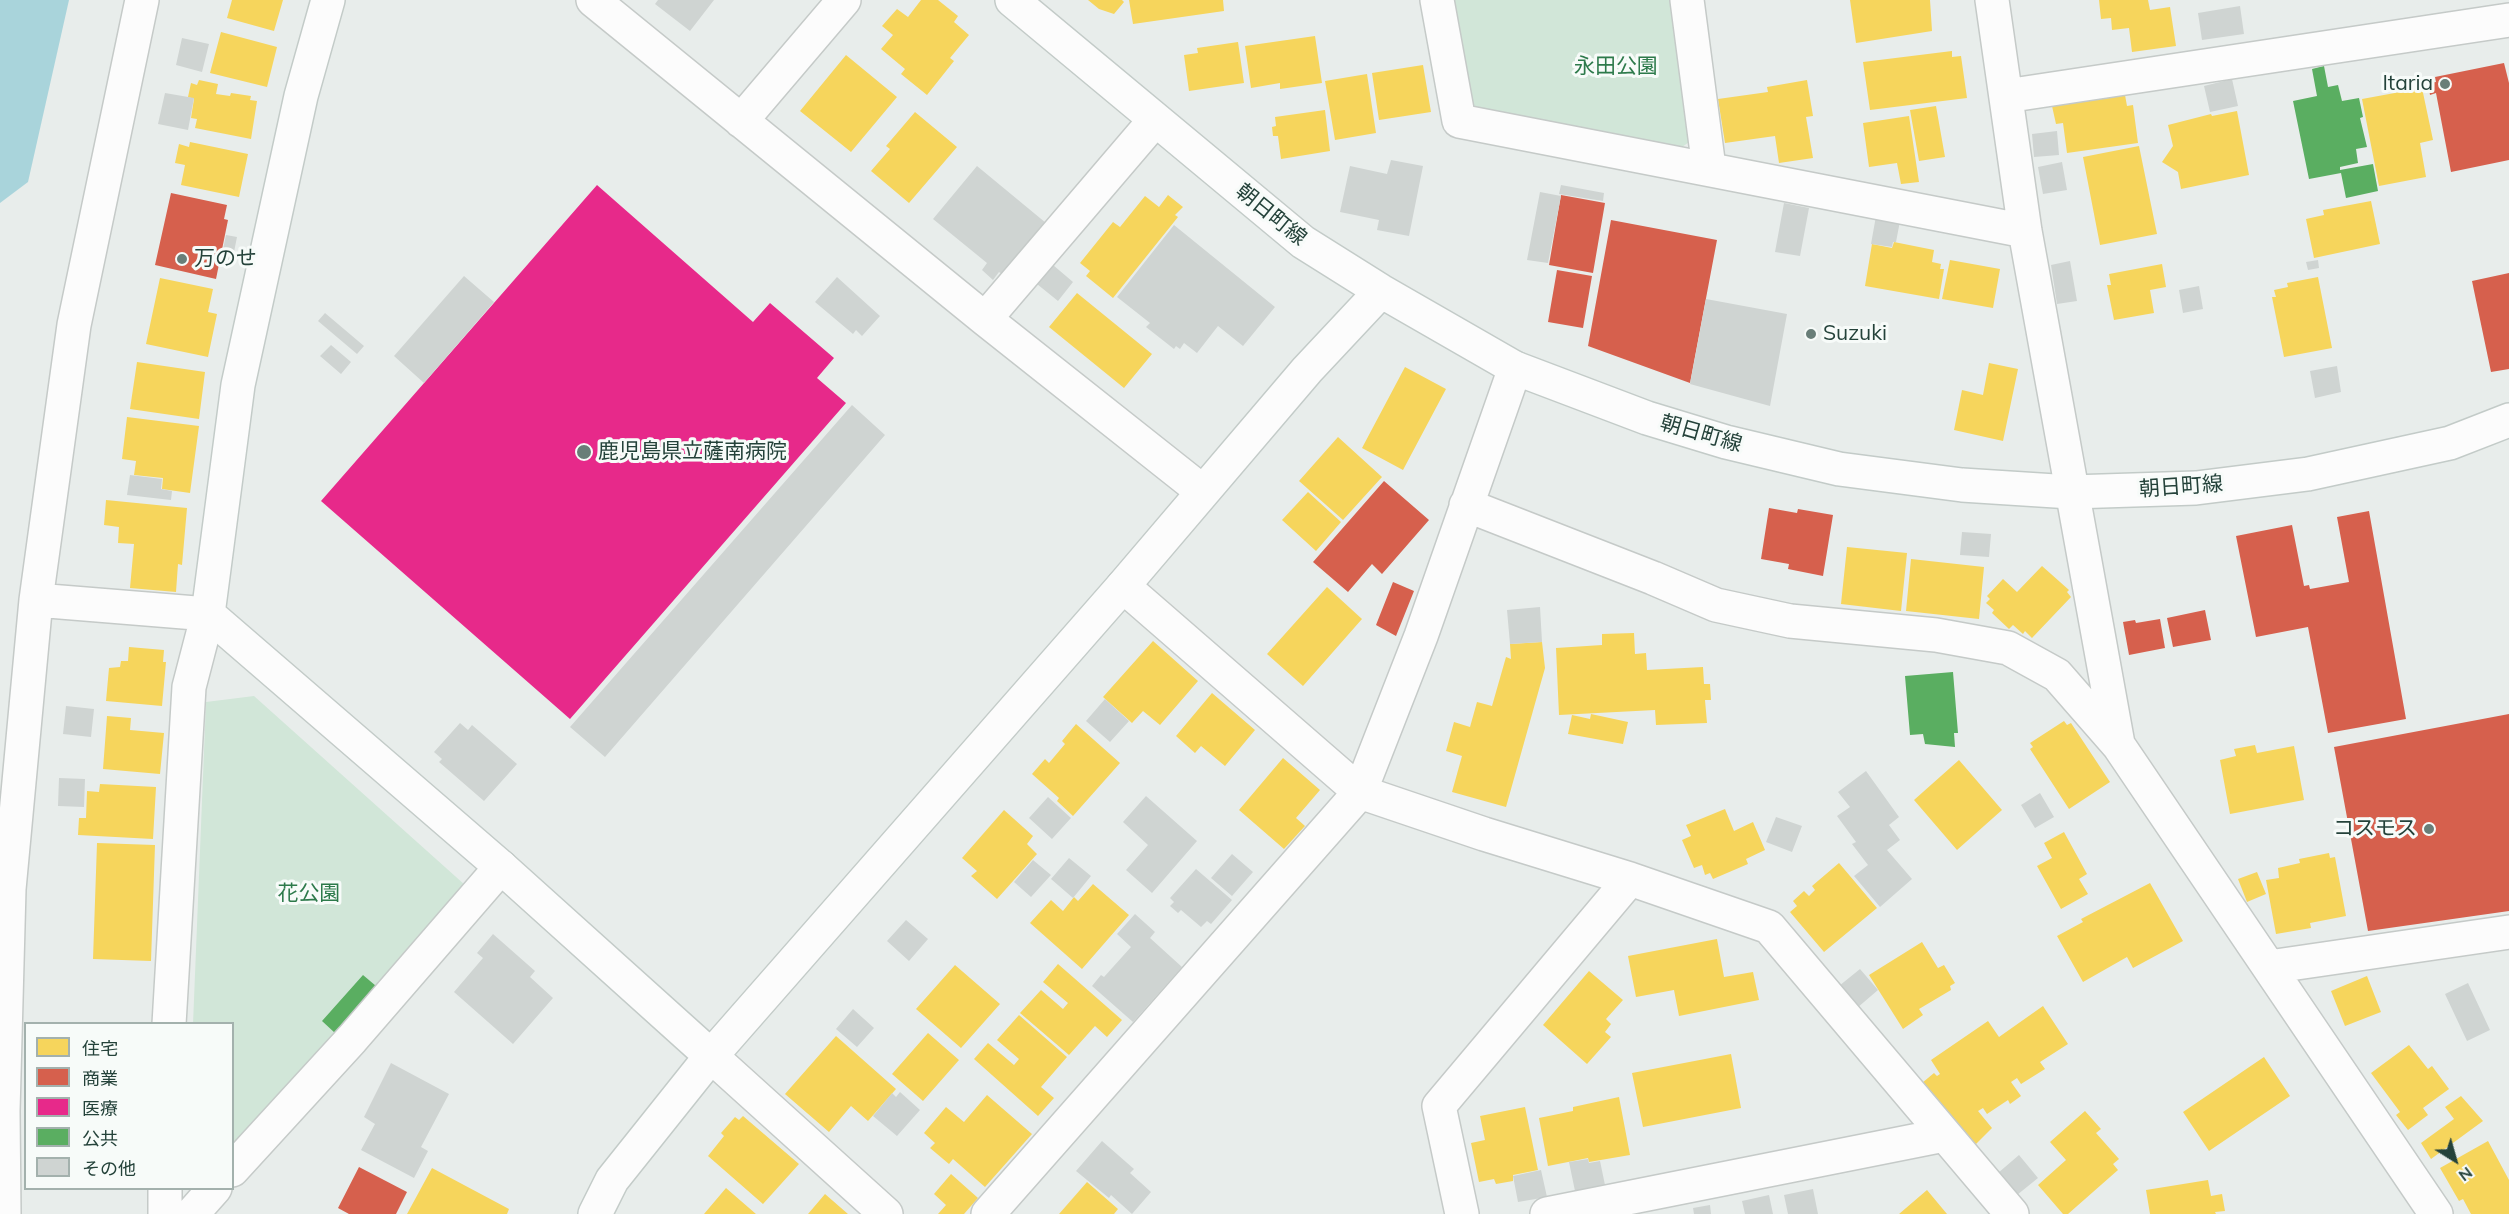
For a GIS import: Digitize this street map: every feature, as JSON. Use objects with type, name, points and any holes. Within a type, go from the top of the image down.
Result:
[{"type":"street","points":[[4,1214],[3,1111],[9,889],[36,600],[75,325],[142,0]]},
{"type":"street","points":[[169,1022],[189,687],[208,614],[238,385],[301,96],[328,0]]},
{"type":"street","points":[[593,0],[1202,491]]},
{"type":"street","points":[[741,121],[844,0]]},
{"type":"street","name":"朝日町線","points":[[1012,0],[1303,242],[1381,291],[1515,368],[1647,418],[1726,441],[1839,469],[1962,485],[2071,492],[2196,488],[2308,474],[2450,443],[2509,420]]},
{"type":"street","points":[[1437,0],[1459,121],[2025,231]]},
{"type":"street","points":[[1687,0],[1709,168]]},
{"type":"street","points":[[1992,0],[2025,231],[2119,746]]},
{"type":"street","points":[[2006,96],[2509,20]]},
{"type":"street","points":[[986,319],[1155,120]]},
{"type":"street","points":[[595,1214],[612,1180],[711,1056],[1123,586],[1306,370],[1381,291]]},
{"type":"street","points":[[988,1214],[1360,792],[1420,636],[1515,368]]},
{"type":"street","points":[[1466,505],[1716,605],[1790,621],[1936,635],[2008,648],[2056,675],[2119,746],[2436,1214]]},
{"type":"street","points":[[1123,586],[1360,792],[1484,834],[1630,879],[1769,927],[2012,1214]]},
{"type":"street","points":[[36,600],[208,614],[501,867],[885,1214]]},
{"type":"street","points":[[234,1168],[352,1039],[501,867]]},
{"type":"street","points":[[1462,1214],[1440,1106],[1630,879]]},
{"type":"street","points":[[2269,968],[2509,932]]},
{"type":"street","points":[[1547,1214],[1944,1135]]},
{"type":"street","points":[[165,1190],[165,1214]]},
{"type":"street","points":[[192,1214],[213,1190]]},
{"type":"green space","name":"永田公園","points":[[1449,0],[1677,0],[1695,138],[1682,147],[1478,109],[1463,96]]},
{"type":"green space","name":"花公園","points":[[254,696],[465,885],[234,1146],[234,1022],[193,1022],[206,702]]},
{"type":"water","points":[[0,0],[69,0],[28,182],[0,203]]},
{"type":"building: 住宅","points":[[232,0],[283,0],[274,31],[227,18]]},
{"type":"building: 住宅","points":[[921,0],[938,0],[958,16],[954,22],[969,35],[950,58],[954,61],[927,95],[901,74],[905,69],[881,49],[893,35],[882,26],[897,9],[908,17]]},
{"type":"building: 住宅","points":[[1088,0],[1122,0],[1124,2],[1114,14],[1099,9]]},
{"type":"building: 住宅","points":[[1129,0],[1223,0],[1224,11],[1133,24]]},
{"type":"building: 住宅","points":[[1850,0],[1930,0],[1932,31],[1856,43]]},
{"type":"building: 住宅","points":[[2099,0],[2148,0],[2150,10],[2170,7],[2176,46],[2132,52],[2129,28],[2112,30],[2111,18],[2101,19]]},
{"type":"building: 住宅","points":[[221,32],[277,47],[267,87],[210,73]]},
{"type":"building: 住宅","points":[[1315,36],[1322,83],[1280,89],[1280,83],[1251,88],[1245,46]]},
{"type":"building: 住宅","points":[[1238,42],[1244,83],[1189,91],[1184,55],[1198,53],[1197,48]]},
{"type":"building: 住宅","points":[[1952,51],[1952,57],[1961,56],[1967,98],[1870,110],[1863,62]]},
{"type":"building: 住宅","points":[[846,55],[897,97],[851,152],[800,111]]},
{"type":"building: 住宅","points":[[1423,65],[1431,112],[1379,120],[1372,73]]},
{"type":"building: 住宅","points":[[1367,74],[1376,133],[1335,140],[1325,81]]},
{"type":"building: 住宅","points":[[199,80],[218,84],[216,94],[230,96],[231,93],[251,96],[250,100],[257,101],[251,139],[195,128],[197,119],[191,118],[194,99],[188,97],[191,83],[197,85]]},
{"type":"building: 住宅","points":[[1807,80],[1813,116],[1806,117],[1813,158],[1779,163],[1775,136],[1725,143],[1718,99],[1768,92],[1767,87]]},
{"type":"building: 住宅","points":[[2422,88],[2433,140],[2420,143],[2426,177],[2379,186],[2362,99]]},
{"type":"building: 住宅","points":[[2125,95],[2127,106],[2133,105],[2138,143],[2067,153],[2063,123],[2056,124],[2052,106]]},
{"type":"building: 住宅","points":[[1936,106],[1945,157],[1919,161],[1910,110]]},
{"type":"building: 住宅","points":[[1325,110],[1330,151],[1281,159],[1278,136],[1273,136],[1272,127],[1276,126],[1275,117]]},
{"type":"building: 住宅","points":[[2237,111],[2249,175],[2181,189],[2178,172],[2162,162],[2173,146],[2168,125],[2211,114],[2212,116]]},
{"type":"building: 住宅","points":[[915,112],[957,147],[909,203],[871,171],[890,149],[886,146]]},
{"type":"building: 住宅","points":[[1909,116],[1919,182],[1901,184],[1897,163],[1869,167],[1863,123]]},
{"type":"building: 住宅","points":[[190,142],[248,154],[239,197],[181,185],[185,165],[175,163],[179,144],[189,147]]},
{"type":"building: 住宅","points":[[2139,146],[2157,234],[2100,245],[2083,157]]},
{"type":"building: 住宅","points":[[1168,195],[1183,207],[1175,215],[1178,217],[1113,298],[1086,276],[1090,271],[1080,263],[1113,222],[1120,227],[1145,196],[1159,207]]},
{"type":"building: 住宅","points":[[2371,201],[2380,244],[2314,258],[2306,219],[2324,215],[2323,210]]},
{"type":"building: 住宅","points":[[1894,242],[1934,250],[1932,262],[1941,264],[1940,269],[1944,269],[1939,299],[1865,286],[1872,244],[1892,248]]},
{"type":"building: 住宅","points":[[1950,260],[2000,269],[1993,308],[1942,299]]},
{"type":"building: 住宅","points":[[2162,264],[2166,287],[2150,290],[2154,313],[2114,320],[2107,285],[2111,285],[2109,274]]},
{"type":"building: 住宅","points":[[2318,277],[2332,348],[2284,357],[2272,297],[2276,297],[2274,290],[2288,287],[2287,283]]},
{"type":"building: 住宅","points":[[160,278],[213,289],[208,312],[217,314],[208,357],[146,344]]},
{"type":"building: 住宅","points":[[1077,293],[1152,354],[1124,388],[1049,327]]},
{"type":"building: 住宅","points":[[137,362],[205,372],[199,419],[130,409]]},
{"type":"building: 住宅","points":[[1989,363],[2018,369],[2003,441],[1954,430],[1962,390],[1983,395]]},
{"type":"building: 住宅","points":[[1405,367],[1446,389],[1403,470],[1362,448]]},
{"type":"building: 住宅","points":[[127,417],[199,426],[190,493],[162,489],[163,478],[134,475],[136,461],[122,459]]},
{"type":"building: 住宅","points":[[1338,437],[1382,477],[1343,520],[1299,481]]},
{"type":"building: 住宅","points":[[1308,492],[1341,522],[1316,551],[1282,520]]},
{"type":"building: 住宅","points":[[106,500],[187,508],[182,565],[178,564],[176,592],[130,588],[134,544],[118,543],[119,527],[104,525]]},
{"type":"building: 住宅","points":[[1847,547],[1907,553],[1901,611],[1841,604]]},
{"type":"building: 住宅","points":[[1911,559],[1984,567],[1979,619],[1906,611]]},
{"type":"building: 住宅","points":[[2042,566],[2069,590],[2067,592],[2071,597],[2032,638],[2025,631],[2023,634],[2013,625],[2009,629],[1992,613],[1994,610],[1986,603],[1990,599],[1987,596],[2003,579],[2017,592]]},
{"type":"building: 住宅","points":[[1327,587],[1362,619],[1303,686],[1267,654]]},
{"type":"building: 住宅","points":[[1634,633],[1635,654],[1646,653],[1647,670],[1703,667],[1704,684],[1710,684],[1711,700],[1705,700],[1707,723],[1656,725],[1655,710],[1559,715],[1556,648],[1602,645],[1602,634]]},
{"type":"building: 住宅","points":[[1153,641],[1198,681],[1160,725],[1143,711],[1132,723],[1103,697]]},
{"type":"building: 住宅","points":[[1542,642],[1545,668],[1506,807],[1452,792],[1462,756],[1446,751],[1454,722],[1470,727],[1477,702],[1492,706],[1506,657],[1511,659],[1510,644]]},
{"type":"building: 住宅","points":[[129,647],[164,650],[163,662],[166,662],[162,706],[106,701],[109,668],[120,667],[121,661],[128,661]]},
{"type":"building: 住宅","points":[[1212,693],[1255,730],[1225,766],[1201,746],[1195,753],[1176,736]]},
{"type":"building: 住宅","points":[[1591,714],[1628,722],[1623,744],[1568,734],[1572,715],[1590,719]]},
{"type":"building: 住宅","points":[[107,716],[131,718],[130,730],[164,733],[160,774],[103,769]]},
{"type":"building: 住宅","points":[[2064,721],[2067,725],[2071,723],[2110,782],[2069,809],[2030,749],[2033,747],[2030,743]]},
{"type":"building: 住宅","points":[[1076,724],[1120,763],[1073,816],[1057,801],[1059,798],[1032,774],[1045,759],[1049,763],[1065,744],[1062,741]]},
{"type":"building: 住宅","points":[[2255,745],[2257,753],[2294,746],[2304,800],[2230,814],[2220,760],[2236,756],[2234,749]]},
{"type":"building: 住宅","points":[[1283,758],[1320,790],[1296,818],[1305,826],[1284,849],[1239,810]]},
{"type":"building: 住宅","points":[[1959,760],[2002,810],[1957,850],[1914,800]]},
{"type":"building: 住宅","points":[[100,784],[156,787],[153,839],[78,835],[79,818],[86,818],[87,791],[99,792]]},
{"type":"building: 住宅","points":[[1725,809],[1734,831],[1753,822],[1765,850],[1746,859],[1748,864],[1713,879],[1710,873],[1705,875],[1702,865],[1694,868],[1682,840],[1691,836],[1686,825]]},
{"type":"building: 住宅","points":[[1004,810],[1033,836],[1027,844],[1037,854],[997,899],[971,876],[977,871],[962,858]]},
{"type":"building: 住宅","points":[[2064,832],[2087,874],[2079,879],[2088,894],[2061,909],[2037,866],[2052,858],[2044,843]]},
{"type":"building: 住宅","points":[[97,843],[155,845],[151,961],[93,959]]},
{"type":"building: 住宅","points":[[2329,853],[2330,858],[2335,857],[2346,916],[2310,923],[2311,928],[2276,934],[2266,880],[2279,878],[2278,868],[2300,863],[2299,859]]},
{"type":"building: 住宅","points":[[1839,863],[1877,908],[1824,952],[1790,912],[1797,906],[1793,901],[1804,891],[1809,896],[1815,890],[1812,886]]},
{"type":"building: 住宅","points":[[2257,872],[2266,894],[2247,902],[2238,879]]},
{"type":"building: 住宅","points":[[2150,883],[2183,941],[2133,968],[2127,957],[2083,982],[2057,936],[2083,922],[2081,919]]},
{"type":"building: 住宅","points":[[1093,884],[1129,915],[1082,969],[1030,923],[1051,900],[1063,911],[1074,897],[1078,901]]},
{"type":"building: 住宅","points":[[1717,939],[1724,977],[1753,972],[1759,1000],[1679,1016],[1674,990],[1636,997],[1628,956]]},
{"type":"building: 住宅","points":[[1922,942],[1938,968],[1944,965],[1955,983],[1950,986],[1951,990],[1919,1009],[1923,1015],[1903,1029],[1869,975]]},
{"type":"building: 住宅","points":[[1058,964],[1122,1020],[1107,1037],[1095,1026],[1069,1055],[1020,1013],[1041,990],[1063,1009],[1068,1003],[1043,982]]},
{"type":"building: 住宅","points":[[955,965],[1000,1004],[961,1048],[916,1009]]},
{"type":"building: 住宅","points":[[1589,971],[1623,1000],[1606,1019],[1611,1024],[1605,1032],[1611,1037],[1587,1064],[1543,1025]]},
{"type":"building: 住宅","points":[[2367,976],[2381,1012],[2345,1026],[2331,991]]},
{"type":"building: 住宅","points":[[2043,1006],[2068,1044],[2040,1062],[2045,1069],[2021,1084],[2017,1078],[2011,1082],[2021,1096],[2010,1104],[2008,1100],[1987,1114],[1983,1108],[1978,1111],[1992,1128],[1975,1145],[1922,1083],[1934,1073],[1937,1076],[1940,1074],[1931,1060],[1988,1021],[1999,1037]]},
{"type":"building: 住宅","points":[[1019,1015],[1067,1057],[1041,1087],[1054,1098],[1038,1116],[974,1059],[988,1043],[1014,1065],[1019,1059],[997,1040]]},
{"type":"building: 住宅","points":[[928,1033],[959,1060],[923,1101],[892,1074]]},
{"type":"building: 住宅","points":[[836,1036],[896,1089],[868,1121],[851,1106],[829,1132],[785,1094]]},
{"type":"building: 住宅","points":[[2409,1045],[2428,1069],[2432,1066],[2449,1089],[2423,1108],[2428,1115],[2408,1130],[2396,1115],[2400,1112],[2371,1073]]},
{"type":"building: 住宅","points":[[1731,1054],[1741,1108],[1643,1127],[1632,1073]]},
{"type":"building: 住宅","points":[[2264,1057],[2290,1096],[2209,1151],[2183,1112]]},
{"type":"building: 住宅","points":[[987,1095],[1032,1134],[985,1187],[953,1159],[949,1164],[930,1148],[935,1143],[924,1133],[946,1107],[964,1122]]},
{"type":"building: 住宅","points":[[2461,1096],[2483,1121],[2431,1159],[2421,1143],[2454,1119],[2445,1107]]},
{"type":"building: 住宅","points":[[1619,1097],[1630,1155],[1589,1162],[1588,1158],[1548,1166],[1539,1118],[1573,1111],[1573,1107]]},
{"type":"building: 住宅","points":[[1525,1107],[1538,1170],[1513,1175],[1513,1181],[1496,1184],[1494,1179],[1479,1182],[1471,1143],[1485,1140],[1480,1116]]},
{"type":"building: 住宅","points":[[2085,1111],[2101,1129],[2096,1133],[2119,1159],[2113,1164],[2118,1170],[2068,1214],[2063,1214],[2038,1185],[2066,1160],[2050,1142]]},
{"type":"building: 住宅","points":[[743,1116],[799,1164],[763,1204],[708,1156],[724,1136],[721,1133],[735,1117],[739,1120]]},
{"type":"building: 住宅","points":[[2488,1141],[2509,1180],[2509,1214],[2471,1214],[2463,1199],[2459,1201],[2440,1168]]},
{"type":"building: 住宅","points":[[432,1168],[509,1209],[507,1214],[407,1214]]},
{"type":"building: 住宅","points":[[951,1174],[978,1198],[964,1214],[938,1214],[946,1205],[934,1194]]},
{"type":"building: 住宅","points":[[2208,1180],[2211,1196],[2222,1194],[2225,1211],[2215,1212],[2216,1214],[2150,1214],[2146,1190]]},
{"type":"building: 住宅","points":[[1087,1182],[1118,1209],[1114,1214],[1059,1214]]},
{"type":"building: 住宅","points":[[726,1188],[756,1214],[704,1214]]},
{"type":"building: 住宅","points":[[1927,1190],[1947,1214],[1899,1214]]},
{"type":"building: 住宅","points":[[825,1194],[848,1214],[808,1214]]},
{"type":"building: 商業","points":[[2504,63],[2509,83],[2509,160],[2451,172],[2436,93],[2430,95],[2428,83],[2436,82],[2435,77]]},
{"type":"building: 商業","points":[[171,193],[227,205],[224,219],[228,220],[216,279],[155,265]]},
{"type":"building: 商業","points":[[1561,195],[1605,203],[1593,273],[1549,265]]},
{"type":"building: 商業","points":[[1611,220],[1717,240],[1690,383],[1588,346]]},
{"type":"building: 商業","points":[[1557,270],[1592,276],[1583,328],[1548,322]]},
{"type":"building: 商業","points":[[2509,273],[2509,369],[2491,372],[2472,281]]},
{"type":"building: 商業","points":[[1384,481],[1429,520],[1382,574],[1372,564],[1348,592],[1313,562]]},
{"type":"building: 商業","points":[[1769,508],[1797,513],[1798,509],[1833,515],[1823,576],[1788,569],[1789,564],[1761,559]]},
{"type":"building: 商業","points":[[2369,511],[2406,719],[2328,733],[2308,627],[2256,637],[2236,536],[2292,525],[2304,586],[2309,585],[2310,589],[2349,582],[2337,517]]},
{"type":"building: 商業","points":[[1393,582],[1414,591],[1396,636],[1376,625]]},
{"type":"building: 商業","points":[[2205,610],[2211,640],[2173,647],[2167,618]]},
{"type":"building: 商業","points":[[2160,619],[2165,648],[2129,655],[2123,622],[2135,620],[2136,623]]},
{"type":"building: 商業","name":"コスモス","points":[[2509,714],[2509,911],[2368,931],[2334,747]]},
{"type":"building: 商業","points":[[359,1167],[407,1192],[396,1214],[349,1214],[338,1208]]},
{"type":"building: 医療","name":"鹿児島県立薩南病院","points":[[597,185],[753,322],[770,303],[834,358],[817,378],[846,403],[570,719],[321,501]]},
{"type":"building: 公共","points":[[2324,66],[2328,87],[2338,85],[2342,101],[2359,98],[2363,117],[2360,118],[2367,147],[2356,149],[2358,163],[2340,167],[2340,170],[2373,164],[2378,191],[2346,198],[2341,173],[2309,179],[2293,101],[2317,96],[2312,69]]},
{"type":"building: 公共","points":[[1953,672],[1958,733],[1954,733],[1955,747],[1925,744],[1923,734],[1910,735],[1905,676]]},
{"type":"building: 公共","points":[[363,975],[376,986],[335,1033],[322,1021]]},
{"type":"building: その他","points":[[658,0],[714,0],[690,31],[655,4]]},
{"type":"building: その他","points":[[2240,6],[2244,34],[2202,40],[2198,13]]},
{"type":"building: その他","points":[[182,38],[209,44],[202,72],[176,65]]},
{"type":"building: その他","points":[[2232,79],[2238,106],[2210,112],[2204,86]]},
{"type":"building: その他","points":[[165,93],[194,98],[188,130],[158,124]]},
{"type":"building: その他","points":[[2057,131],[2059,155],[2034,157],[2032,134]]},
{"type":"building: その他","points":[[1391,160],[1423,166],[1409,236],[1377,230],[1379,220],[1340,212],[1350,166],[1387,174]]},
{"type":"building: その他","points":[[2062,162],[2067,190],[2043,194],[2038,167]]},
{"type":"building: その他","points":[[977,166],[1046,223],[1003,275],[999,272],[993,280],[982,270],[987,263],[933,219]]},
{"type":"building: その他","points":[[1561,185],[1604,193],[1603,201],[1559,194]]},
{"type":"building: その他","points":[[1540,192],[1561,196],[1548,263],[1527,260]]},
{"type":"building: その他","points":[[1784,203],[1809,208],[1800,256],[1775,252]]},
{"type":"building: その他","points":[[1876,216],[1900,221],[1896,242],[1893,242],[1892,247],[1871,244]]},
{"type":"building: その他","points":[[1174,225],[1275,307],[1243,346],[1218,326],[1197,353],[1184,343],[1180,349],[1176,346],[1174,349],[1146,327],[1150,323],[1117,297]]},
{"type":"building: その他","points":[[226,235],[237,237],[232,262],[221,259]]},
{"type":"building: その他","points":[[2318,260],[2319,268],[2308,270],[2306,262]]},
{"type":"building: その他","points":[[2070,261],[2077,301],[2057,304],[2051,265]]},
{"type":"building: その他","points":[[1053,265],[1073,282],[1058,301],[1037,284]]},
{"type":"building: その他","points":[[464,276],[494,302],[424,383],[394,356]]},
{"type":"building: その他","points":[[837,277],[880,316],[862,336],[856,330],[853,334],[815,302]]},
{"type":"building: その他","points":[[2199,286],[2203,309],[2183,313],[2179,290]]},
{"type":"building: その他","points":[[1706,299],[1787,314],[1770,406],[1690,384]]},
{"type":"building: その他","points":[[325,313],[364,346],[357,354],[318,321]]},
{"type":"building: その他","points":[[331,345],[351,362],[341,374],[320,356]]},
{"type":"building: その他","points":[[2337,366],[2341,392],[2315,398],[2310,371]]},
{"type":"building: その他","points":[[852,405],[885,435],[605,757],[570,727]]},
{"type":"building: その他","points":[[130,475],[162,479],[161,489],[172,491],[171,500],[127,495]]},
{"type":"building: その他","points":[[1962,532],[1991,534],[1989,557],[1960,555]]},
{"type":"building: その他","points":[[1540,607],[1542,642],[1510,644],[1507,610]]},
{"type":"building: その他","points":[[1105,699],[1129,721],[1110,742],[1086,721]]},
{"type":"building: その他","points":[[66,706],[94,709],[91,737],[63,734]]},
{"type":"building: その他","points":[[460,723],[468,730],[472,725],[517,764],[484,801],[439,762],[442,759],[434,752]]},
{"type":"building: その他","points":[[1866,771],[1899,817],[1889,825],[1900,840],[1887,850],[1912,879],[1880,907],[1854,876],[1868,865],[1852,844],[1856,842],[1837,816],[1850,807],[1838,792]]},
{"type":"building: その他","points":[[59,778],[85,779],[84,807],[58,806]]},
{"type":"building: その他","points":[[2040,793],[2054,817],[2035,828],[2021,805]]},
{"type":"building: その他","points":[[1146,796],[1197,841],[1152,893],[1126,870],[1148,845],[1123,822]]},
{"type":"building: その他","points":[[1048,797],[1071,818],[1052,839],[1029,818]]},
{"type":"building: その他","points":[[1776,817],[1802,826],[1792,852],[1766,842]]},
{"type":"building: その他","points":[[1232,854],[1253,872],[1232,896],[1211,878]]},
{"type":"building: その他","points":[[1069,858],[1091,876],[1073,898],[1051,879]]},
{"type":"building: その他","points":[[1033,860],[1051,875],[1031,897],[1014,882]]},
{"type":"building: その他","points":[[1196,869],[1232,900],[1211,924],[1207,921],[1201,927],[1181,910],[1178,913],[1170,906],[1174,902],[1170,898]]},
{"type":"building: その他","points":[[1135,914],[1155,932],[1150,938],[1182,967],[1133,1022],[1092,986],[1101,975],[1104,977],[1131,947],[1117,934]]},
{"type":"building: その他","points":[[906,920],[928,939],[909,961],[887,941]]},
{"type":"building: その他","points":[[493,934],[535,971],[530,977],[553,998],[513,1044],[454,992],[483,958],[477,953]]},
{"type":"building: その他","points":[[1860,969],[1878,990],[1857,1008],[1839,986]]},
{"type":"building: その他","points":[[2468,983],[2490,1030],[2467,1041],[2445,994]]},
{"type":"building: その他","points":[[853,1009],[874,1028],[857,1047],[836,1029]]},
{"type":"building: その他","points":[[391,1063],[449,1094],[421,1147],[428,1151],[414,1178],[361,1150],[375,1124],[364,1117]]},
{"type":"building: その他","points":[[900,1092],[920,1110],[897,1136],[873,1116],[892,1093],[896,1097]]},
{"type":"building: その他","points":[[1102,1141],[1134,1169],[1130,1173],[1151,1192],[1132,1214],[1111,1195],[1109,1198],[1076,1171]]},
{"type":"building: その他","points":[[2019,1155],[2038,1178],[2017,1195],[1998,1173]]},
{"type":"building: その他","points":[[1588,1159],[1589,1163],[1600,1161],[1605,1185],[1575,1191],[1569,1162]]},
{"type":"building: その他","points":[[1541,1170],[1547,1197],[1518,1202],[1513,1176]]},
{"type":"building: その他","points":[[1813,1189],[1818,1214],[1788,1214],[1784,1195]]},
{"type":"building: その他","points":[[1769,1195],[1773,1214],[1745,1214],[1742,1201]]},
{"type":"building: その他","points":[[1710,1205],[1711,1214],[1694,1214],[1693,1208]]},
{"type":"place","name":"Itaria","points":[[2445,84]]},
{"type":"place","name":"万のせ","points":[[182,259]]},
{"type":"place","name":"Suzuki","points":[[1811,334]]},
{"type":"place","name":"鹿児島県立薩南病院","points":[[584,452]]},
{"type":"place","name":"コスモス","points":[[2429,829]]}]
